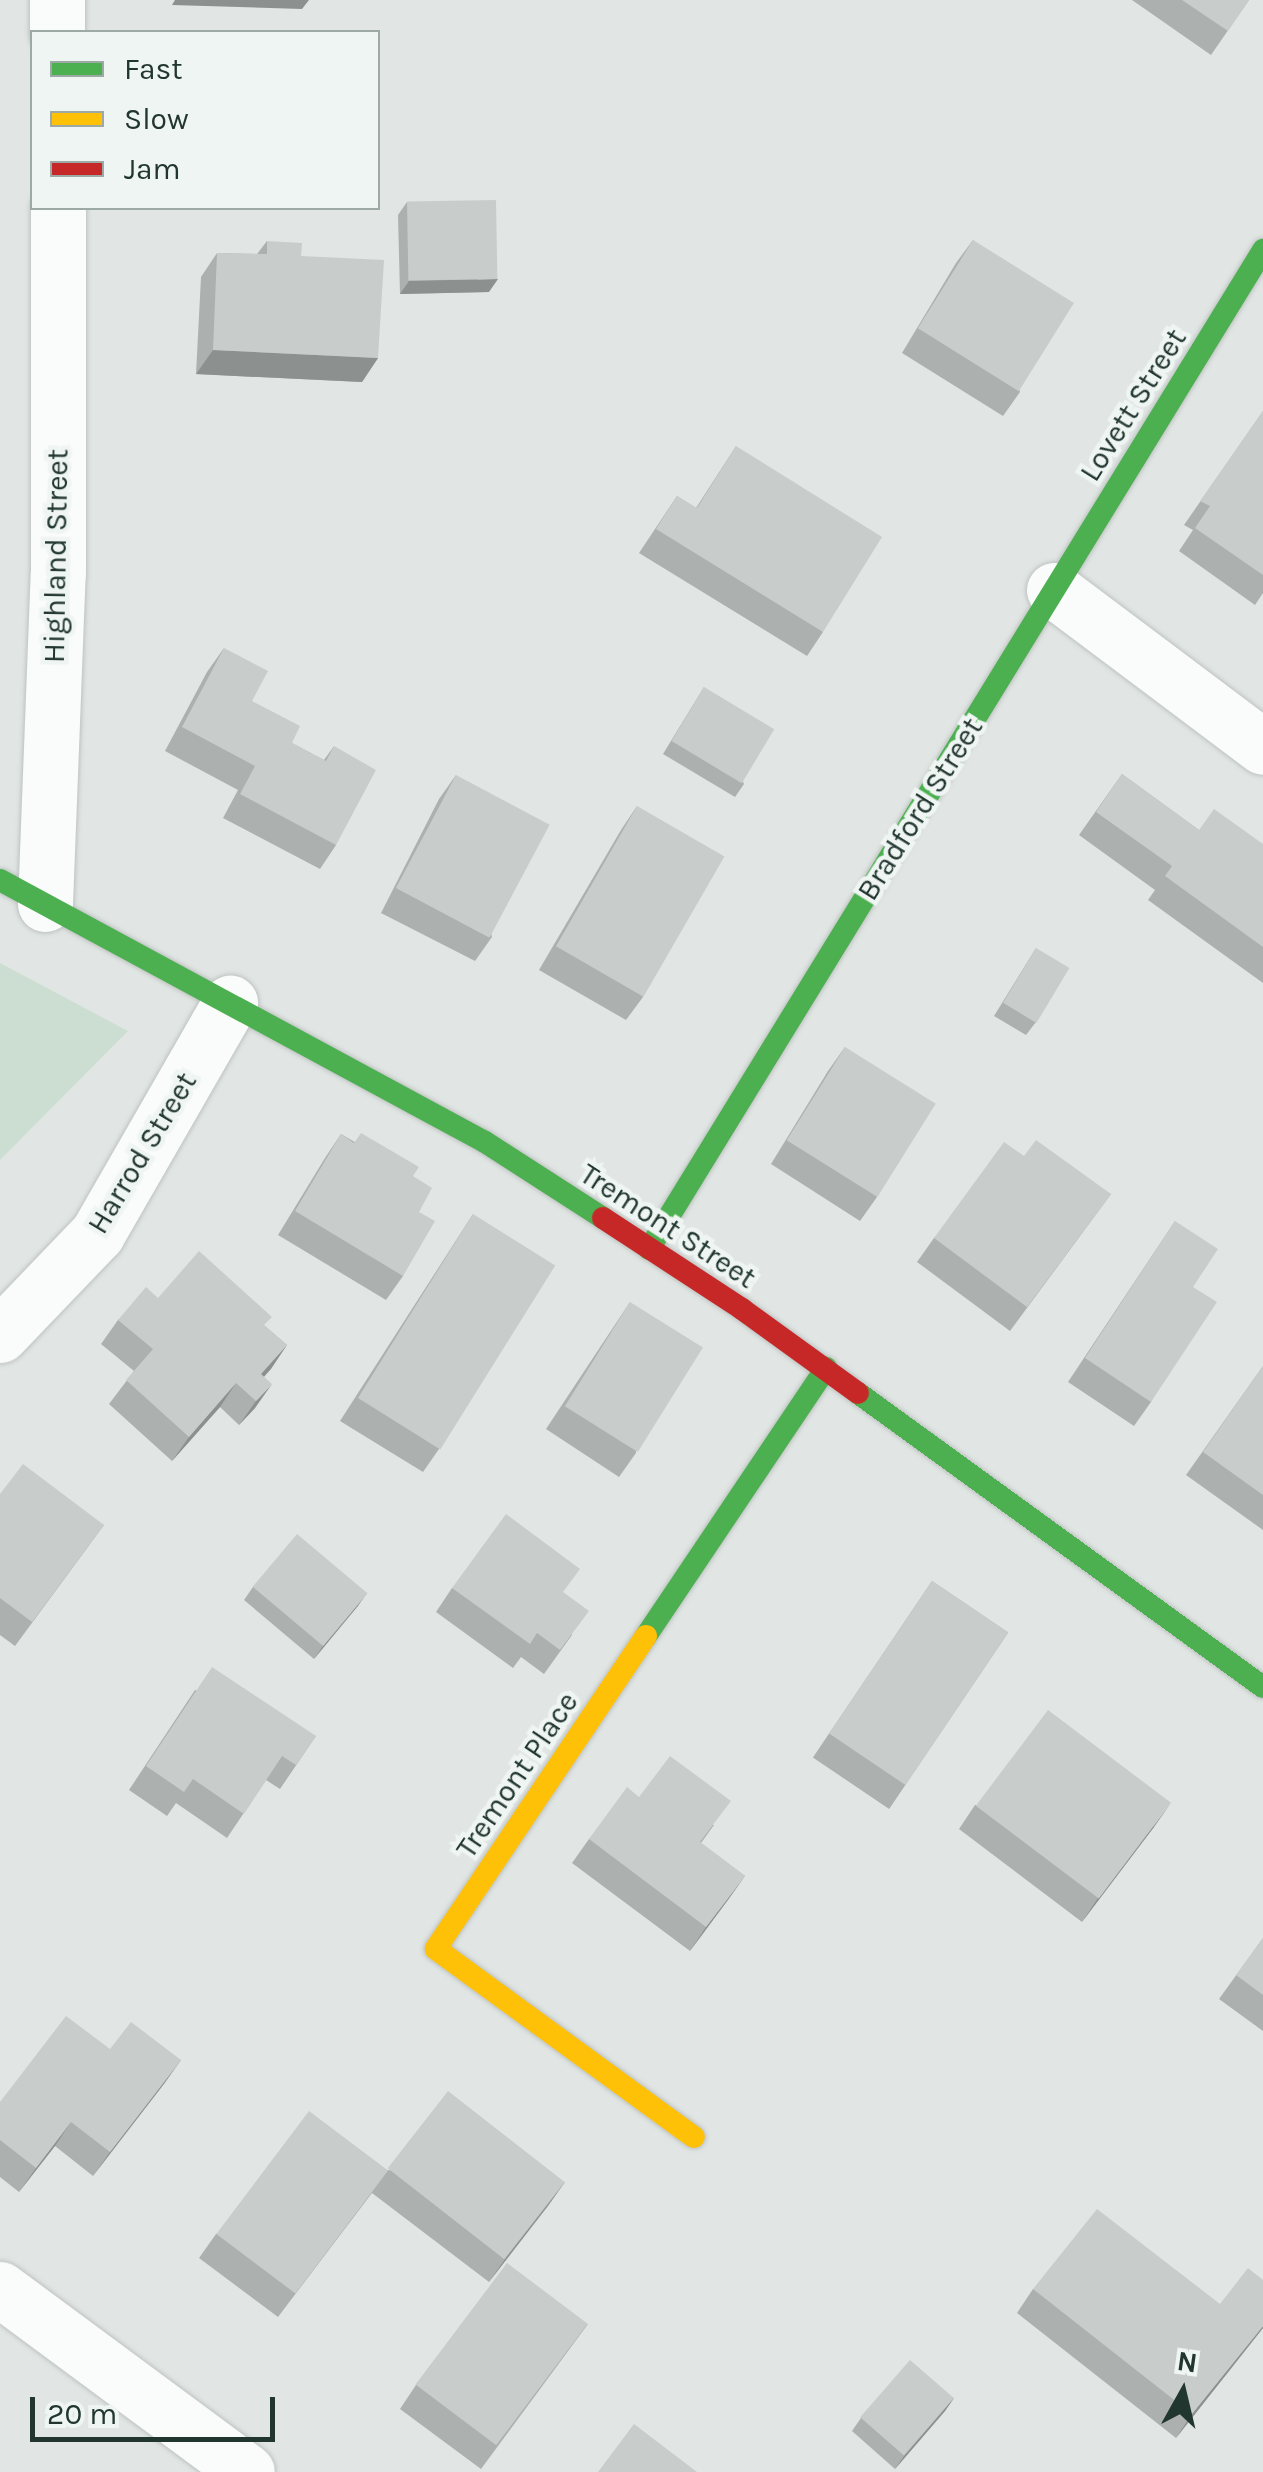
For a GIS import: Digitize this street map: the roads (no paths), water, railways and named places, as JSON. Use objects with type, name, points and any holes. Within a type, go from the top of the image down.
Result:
[{"type":"street","points":[[58,0],[58,30]]},
{"type":"street","name":"Highland Street","points":[[23,892],[58,572],[58,210]]},
{"type":"street","name":"Lovett Street","points":[[1054,590],[1263,250]]},
{"type":"street","points":[[1054,590],[1263,747]]},
{"type":"street","name":"Bradford Street","points":[[649,1249],[1054,590]]},
{"type":"street","name":"Tremont Street","points":[[23,892],[485,1142],[826,1368],[1263,1687]]},
{"type":"street","name":"Harrod Street","points":[[0,1335],[98,1234],[230,1003]]},
{"type":"street","name":"Tremont Place","points":[[694,2137],[436,1950],[826,1368]]},
{"type":"street","points":[[0,2289],[247,2472]]}]
